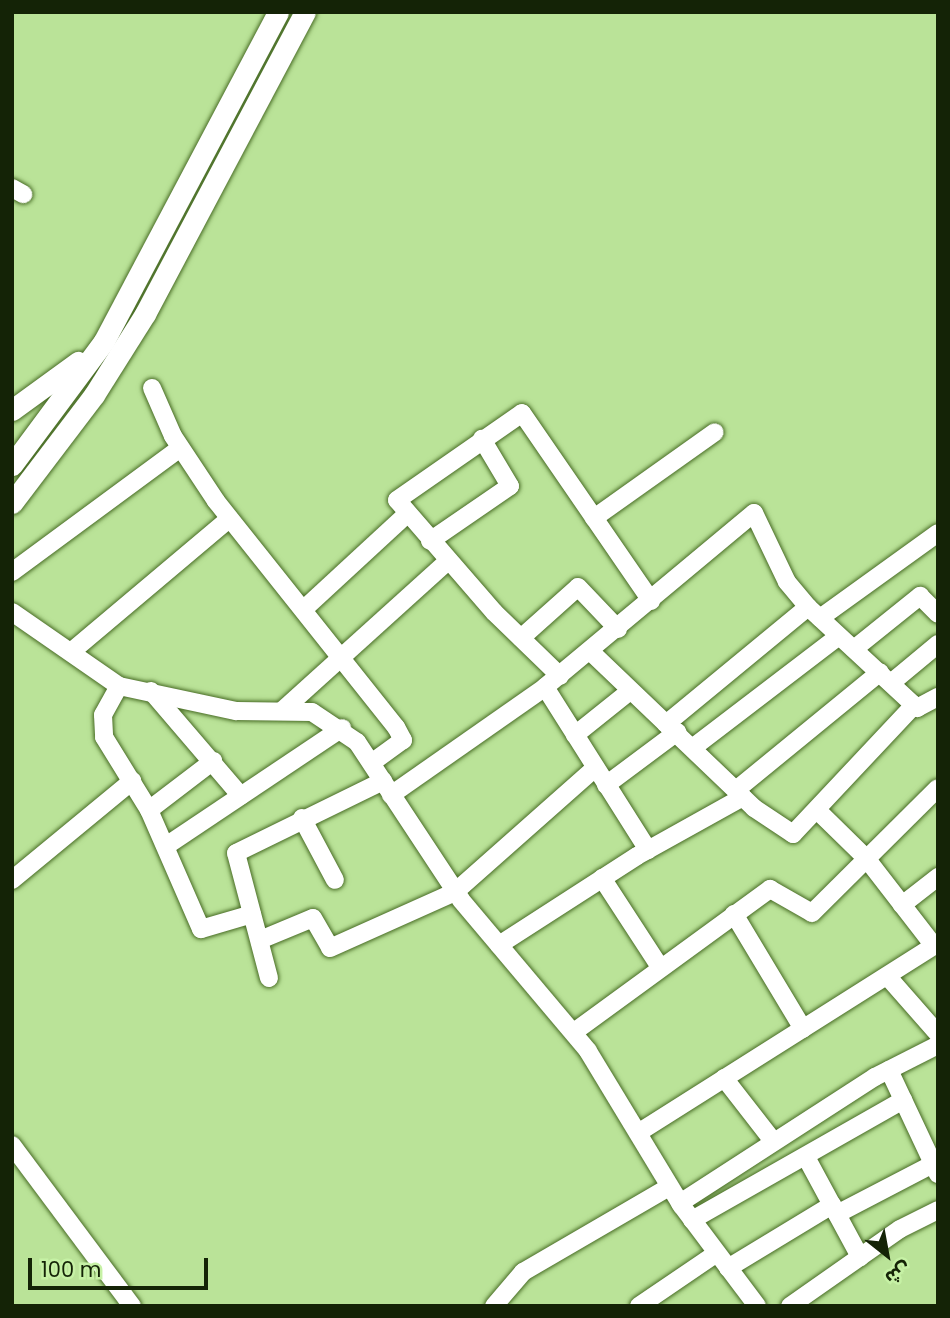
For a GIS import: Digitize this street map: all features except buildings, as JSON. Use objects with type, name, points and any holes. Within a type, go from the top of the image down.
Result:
[{"type":"main road","points":[[12,465],[104,341],[278,12]]},
{"type":"main road","points":[[12,503],[94,395],[145,314],[306,12]]},
{"type":"main road","points":[[12,410],[38,396],[104,341]]},
{"type":"street","points":[[152,388],[180,449],[229,519],[344,656],[402,738],[373,762]]},
{"type":"street","points":[[560,676],[521,639],[448,561],[407,515],[397,499],[517,415],[526,416],[651,601]]},
{"type":"street","points":[[594,518],[715,432]]},
{"type":"street","points":[[430,541],[510,486],[482,439]]},
{"type":"street","points":[[12,572],[180,449]]},
{"type":"street","points":[[269,978],[236,853],[302,818],[387,788],[545,687],[591,652],[754,513],[787,582],[814,612],[914,705],[920,709],[938,697]]},
{"type":"street","points":[[304,609],[407,515]]},
{"type":"street","points":[[71,652],[229,519]]},
{"type":"street","points":[[606,785],[671,728],[814,612],[938,533]]},
{"type":"street","points":[[283,710],[448,561]]},
{"type":"street","points":[[521,639],[578,587],[618,629]]},
{"type":"street","points":[[854,649],[920,596],[938,614]]},
{"type":"street","points":[[12,612],[119,686],[236,711],[312,712],[342,728],[373,762],[387,788],[455,891],[574,1032],[641,1131],[669,1187],[758,1306]]},
{"type":"street","points":[[695,746],[839,636]]},
{"type":"street","points":[[499,945],[740,793],[886,677],[938,644]]},
{"type":"street","points":[[591,652],[630,691],[695,746],[740,793],[793,834],[818,811],[914,705]]},
{"type":"street","points":[[119,686],[102,722],[104,737],[149,810],[202,930],[252,914]]},
{"type":"street","points":[[545,687],[648,849]]},
{"type":"street","points":[[152,691],[240,796]]},
{"type":"street","points":[[575,736],[630,691]]},
{"type":"street","points":[[166,846],[342,728]]},
{"type":"street","points":[[149,810],[213,761]]},
{"type":"street","points":[[260,940],[313,918],[330,948],[455,891],[595,768]]},
{"type":"street","points":[[12,880],[132,780]]},
{"type":"street","points":[[574,1032],[734,914],[774,888],[813,913],[938,788]]},
{"type":"street","points":[[641,1131],[936,945],[866,858],[818,811]]},
{"type":"street","points":[[302,818],[335,880]]},
{"type":"street","points":[[902,905],[938,877]]},
{"type":"street","points":[[602,878],[660,968]]},
{"type":"street","points":[[734,914],[803,1030]]},
{"type":"street","points":[[888,977],[938,1034]]},
{"type":"street","points":[[680,1203],[773,1141],[889,1070],[938,1045]]},
{"type":"street","points":[[639,1306],[723,1260],[834,1210],[935,1169],[889,1070]]},
{"type":"street","points":[[724,1078],[773,1141]]},
{"type":"street","points":[[692,1220],[903,1100]]},
{"type":"street","points":[[12,1144],[132,1306]]},
{"type":"street","points":[[806,1157],[860,1257]]},
{"type":"street","points":[[494,1306],[523,1272],[669,1187]]},
{"type":"street","points":[[790,1306],[860,1257],[938,1210]]}]
